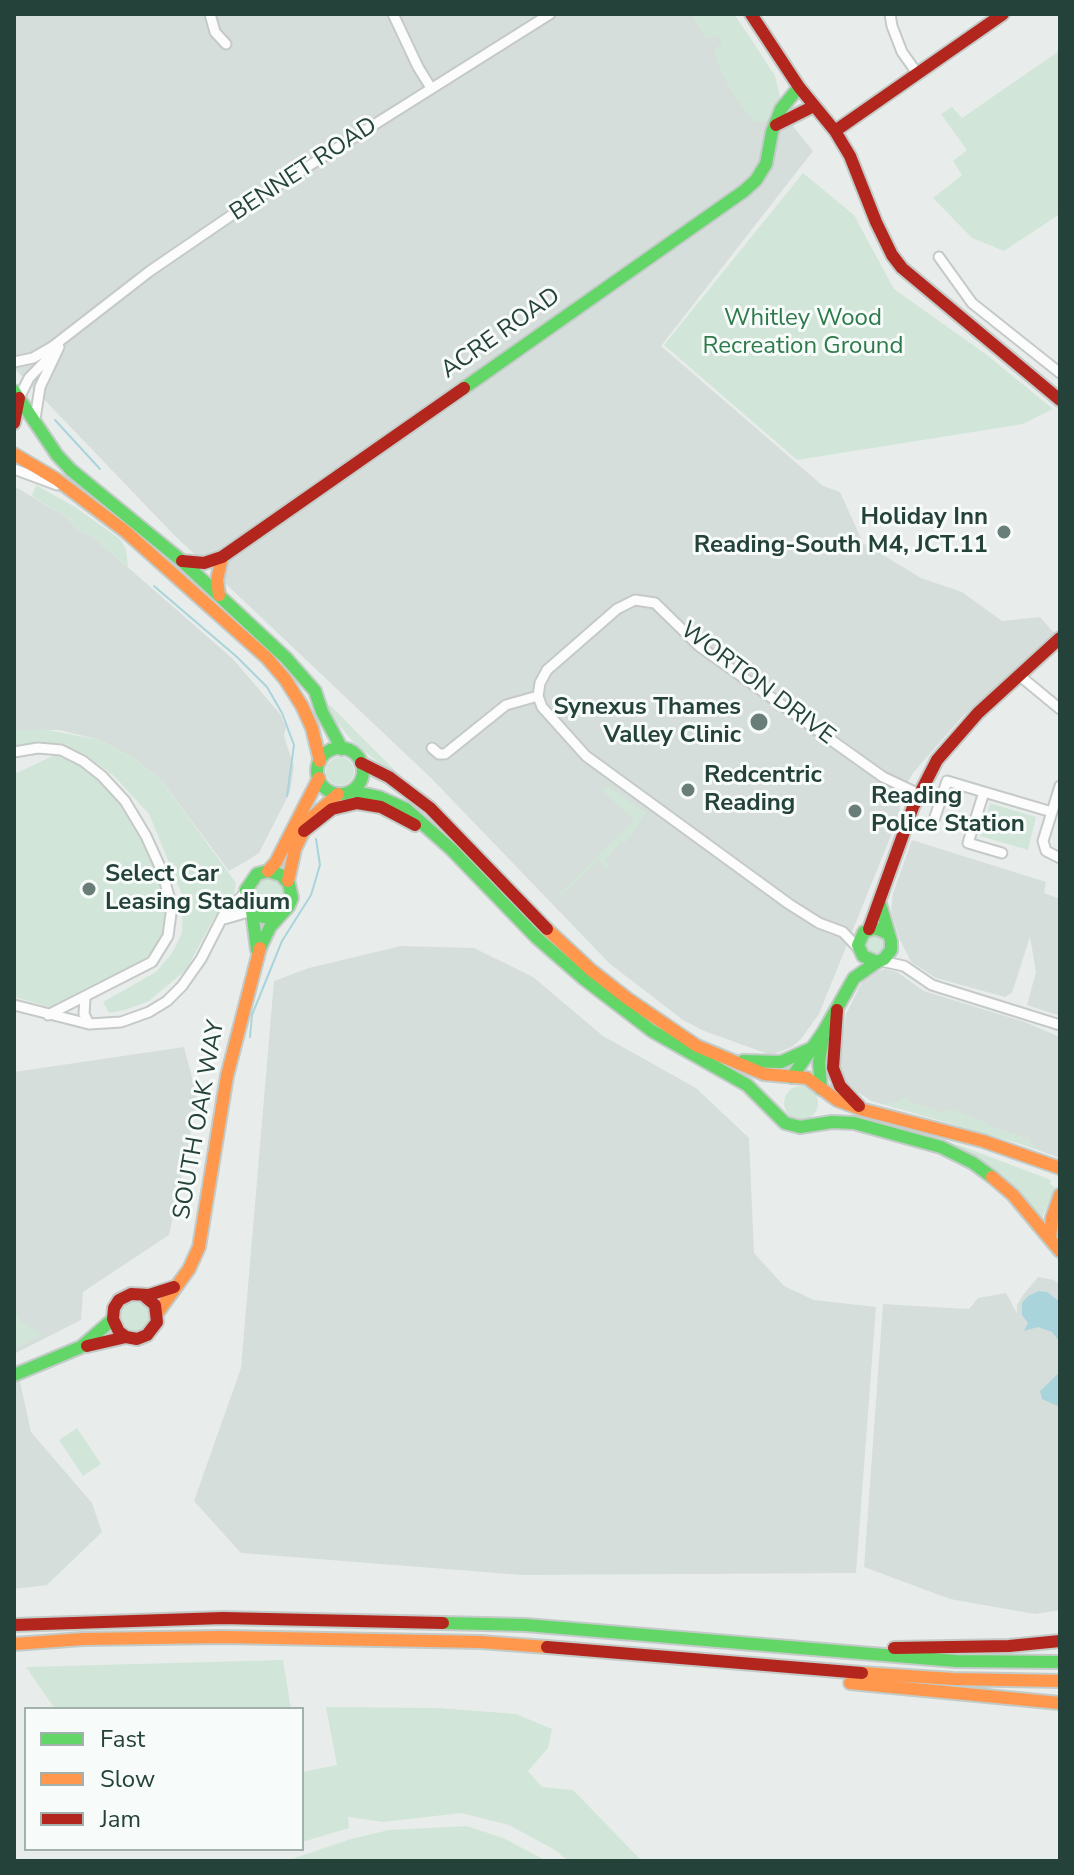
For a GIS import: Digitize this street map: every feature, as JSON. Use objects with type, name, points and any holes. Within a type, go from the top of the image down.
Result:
[{"type":"main road","points":[[751,14],[799,87],[835,131],[861,177],[876,222],[892,255],[916,282],[1060,400]]},
{"type":"main road","points":[[835,131],[1003,14]]},
{"type":"main road","name":"ACRE ROAD","points":[[182,561],[204,563],[222,557],[744,191],[766,164],[783,106],[799,87]]},
{"type":"main road","points":[[776,125],[814,106]]},
{"type":"main road","points":[[17,394],[57,455],[71,470],[182,561],[280,651],[315,691],[322,712],[342,749]]},
{"type":"main road","points":[[14,423],[17,394]]},
{"type":"main road","points":[[14,454],[68,488],[147,549],[278,669],[308,718],[320,761],[319,778],[276,862],[268,871]]},
{"type":"main road","points":[[219,595],[217,580],[222,557]]},
{"type":"main road","points":[[778,1116],[774,1104],[776,1091],[792,1077],[813,1048],[854,978],[860,938],[868,930],[880,904],[919,794],[946,747],[978,713],[1060,638]]},
{"type":"main road","points":[[320,761],[332,750],[354,753],[361,763],[389,777],[430,808],[546,928],[609,985],[678,1034],[764,1074],[811,1079],[837,1100],[864,1110],[964,1136],[1060,1168]]},
{"type":"main road","points":[[288,881],[268,871],[257,874],[250,880],[245,893],[252,911],[268,917],[280,914],[288,907],[292,898],[288,881],[292,858],[304,831],[314,814],[362,779],[361,763]]},
{"type":"main road","points":[[319,778],[328,790],[398,804],[451,849],[527,928],[601,993],[652,1031],[747,1085],[792,1126],[854,1123],[941,1147],[994,1178],[1013,1195],[1060,1251]]},
{"type":"main road","points":[[304,831],[337,806],[364,803],[399,814],[451,849]]},
{"type":"main road","points":[[854,978],[889,953],[889,939],[880,904]]},
{"type":"main road","name":"SOUTH OAK WAY","points":[[252,911],[257,954]]},
{"type":"main road","name":"SOUTH OAK WAY","points":[[158,1312],[189,1269],[199,1247],[227,1076],[257,954],[280,914]]},
{"type":"main road","points":[[868,930],[879,928],[889,939]]},
{"type":"main road","points":[[860,951],[868,960],[879,961]]},
{"type":"main road","points":[[838,1002],[832,1060],[834,1074],[843,1090],[864,1110]]},
{"type":"main road","points":[[808,1126],[816,1121],[824,1108],[819,1062],[824,1031]]},
{"type":"main road","points":[[724,1058],[781,1062],[813,1048]]},
{"type":"main road","points":[[1050,1239],[1052,1218],[1060,1195]]},
{"type":"main road","points":[[126,1337],[119,1332],[113,1319],[114,1308],[123,1297],[162,1292],[174,1287]]},
{"type":"main road","points":[[14,1375],[81,1347],[147,1335],[157,1322],[158,1312],[153,1301],[143,1295]]},
{"type":"main road","points":[[81,1347],[113,1319]]},
{"type":"main road","points":[[14,1625],[223,1618],[526,1625],[956,1661],[1060,1662]]},
{"type":"main road","points":[[14,1644],[83,1639],[223,1637],[404,1640],[546,1646],[750,1665],[953,1679],[1060,1681]]},
{"type":"main road","points":[[845,1653],[917,1646],[1009,1646],[1060,1641]]},
{"type":"main road","points":[[750,1665],[807,1678],[1060,1703]]},
{"type":"street","points":[[210,14],[215,32],[226,44]]},
{"type":"street","points":[[393,14],[412,57],[431,88]]},
{"type":"street","name":"BENNET ROAD","points":[[17,394],[62,343],[160,265],[550,14]]},
{"type":"street","points":[[890,14],[902,52],[917,73]]},
{"type":"street","points":[[939,257],[972,303],[1060,373]]},
{"type":"street","points":[[962,317],[972,303]]},
{"type":"street","name":"BENNET ROAD","points":[[14,362],[33,358],[62,343]]},
{"type":"street","name":"BENNET ROAD","points":[[35,421],[40,387],[62,343]]},
{"type":"street","points":[[14,469],[68,488]]},
{"type":"street","name":"WORTON DRIVE","points":[[538,696],[547,670],[617,609],[635,600],[655,603],[699,646],[883,777],[919,794]]},
{"type":"street","points":[[1020,676],[1060,709]]},
{"type":"street","points":[[432,748],[439,754],[449,752],[506,705],[521,698],[538,696],[565,736],[608,774],[789,904],[819,923],[843,932],[868,930]]},
{"type":"street","points":[[14,752],[38,748],[61,750],[96,771],[125,801],[137,819],[169,892],[172,906],[170,929],[164,947],[152,962],[48,1015]]},
{"type":"street","points":[[932,826],[947,781],[1052,812]]},
{"type":"street","points":[[1060,786],[1044,845],[1049,853],[1060,858]]},
{"type":"street","points":[[984,792],[963,841],[1002,853]]},
{"type":"street","points":[[14,1005],[89,1024],[130,1020],[167,1001],[188,978],[221,920],[245,893]]},
{"type":"street","points":[[221,920],[252,911]]},
{"type":"street","points":[[843,932],[860,951]]},
{"type":"street","points":[[889,939],[904,966]]},
{"type":"street","points":[[879,961],[904,966],[932,985],[1060,1025]]},
{"type":"street","points":[[85,997],[84,1014],[89,1024]]},
{"type":"shaded area","points":[[14,14],[707,14],[719,34],[813,151],[661,346],[823,486],[840,492],[863,543],[921,578],[962,592],[1002,621],[1040,617],[1055,634],[962,717],[913,773],[899,797],[900,813],[819,1014],[792,1047],[771,1055],[704,1031],[683,1020],[610,964],[431,778],[173,534],[14,368]]},
{"type":"shaded area","points":[[14,486],[66,517],[79,531],[92,536],[233,659],[280,714],[286,727],[284,736],[294,767],[290,792],[259,853],[245,862],[229,871],[161,780],[135,759],[100,740],[59,730],[14,731]]},
{"type":"shaded area","points":[[912,840],[1046,882],[1044,893],[1060,899],[1060,1016],[1027,1005],[1036,972],[1030,937],[1012,993],[1005,997],[936,978],[911,962],[891,912],[893,893]]},
{"type":"shaded area","points":[[401,946],[474,948],[533,977],[603,1036],[696,1088],[749,1138],[754,1253],[784,1286],[814,1300],[876,1307],[856,1573],[522,1575],[241,1553],[194,1501],[241,1368],[274,981],[309,968]]},
{"type":"shaded area","points":[[885,969],[897,972],[924,991],[1025,1022],[1060,1037],[1060,1158],[1007,1139],[871,1101],[850,1087],[842,1075],[839,1060],[846,1014],[863,980]]},
{"type":"shaded area","points":[[184,1047],[198,1100],[169,1235],[83,1292],[81,1320],[14,1354],[14,1072]]},
{"type":"shaded area","points":[[1038,1277],[1060,1284],[1060,1610],[1035,1614],[950,1599],[864,1567],[883,1304],[969,1309],[978,1298],[1006,1293],[1017,1313],[1017,1305]]},
{"type":"shaded area","points":[[14,1354],[31,1432],[92,1503],[102,1532],[47,1585],[14,1589]]},
{"type":"green space","points":[[692,14],[734,14],[775,76],[781,100],[766,122],[754,121],[737,100],[721,72],[714,50],[722,43],[719,35],[706,39]]},
{"type":"green space","points":[[1059,51],[1060,214],[1004,251],[972,238],[933,198],[962,175],[953,161],[967,150],[941,114],[952,107],[962,118]]},
{"type":"green space","name":"Whitley Wood Recreation Ground","points":[[803,173],[854,215],[894,289],[987,355],[1053,409],[1023,424],[797,460],[664,345]]},
{"type":"green space","points":[[36,485],[75,507],[120,539],[126,549],[128,567],[93,537],[79,531],[66,517],[32,496]]},
{"type":"green space","points":[[330,705],[411,788],[355,744],[333,718]]},
{"type":"green space","points":[[42,729],[100,740],[135,759],[161,780],[236,883],[234,895],[214,918],[186,970],[149,1001],[125,1010],[109,1013],[103,1002],[156,972],[172,953],[182,933],[183,897],[149,814],[114,776],[87,756],[63,746],[31,743],[14,746],[14,731]]},
{"type":"green space","name":"Select Car Leasing Stadium","points":[[55,755],[86,767],[120,800],[153,859],[167,907],[162,938],[142,963],[53,1008],[14,997],[14,774]]},
{"type":"green space","points":[[340,757],[350,761],[354,771],[350,781],[340,785],[330,781],[326,771],[330,761]]},
{"type":"green space","points":[[608,786],[646,813],[625,843],[621,841],[605,861],[610,866],[607,870],[598,860],[558,898],[634,821],[602,790]]},
{"type":"green space","points":[[990,803],[1036,817],[1028,850],[980,836]]},
{"type":"green space","points":[[268,878],[280,883],[285,895],[280,907],[268,912],[256,907],[251,895],[256,883]]},
{"type":"green space","points":[[875,935],[882,938],[885,945],[882,952],[875,955],[868,952],[865,945],[868,938]]},
{"type":"green space","points":[[801,1086],[813,1091],[818,1103],[813,1115],[801,1120],[789,1115],[784,1103],[789,1091]]},
{"type":"green space","points":[[909,1093],[908,1101],[945,1113],[947,1109],[959,1112],[1029,1139],[1041,1150],[883,1104],[901,1101]]},
{"type":"green space","points":[[956,1144],[1051,1180],[1050,1184],[1056,1188],[1042,1217]]},
{"type":"green space","points":[[135,1299],[147,1304],[152,1316],[147,1328],[135,1333],[123,1328],[118,1316],[123,1304]]},
{"type":"green space","points":[[14,1310],[21,1321],[42,1335],[14,1349]]},
{"type":"green space","points":[[77,1428],[101,1464],[83,1476],[59,1440]]},
{"type":"green space","points":[[283,1660],[291,1707],[54,1707],[26,1667]]},
{"type":"green space","points":[[326,1707],[438,1708],[516,1714],[552,1729],[548,1748],[528,1771],[542,1787],[573,1790],[642,1861],[568,1861],[555,1850],[509,1825],[461,1813],[383,1822],[348,1817],[349,1828],[304,1841],[304,1772],[337,1765]]},
{"type":"green space","points":[[467,1826],[503,1838],[547,1861],[286,1861],[389,1830]]},
{"type":"water","points":[[1039,1291],[1047,1292],[1060,1302],[1060,1342],[1052,1332],[1038,1327],[1024,1331],[1028,1323],[1022,1315],[1022,1303]]},
{"type":"water","points":[[1060,1372],[1060,1407],[1042,1399],[1040,1391]]},
{"type":"waterway","points":[[55,420],[100,469]]},
{"type":"waterway","points":[[154,586],[267,687],[282,713],[294,745],[287,796]]},
{"type":"waterway","points":[[250,1037],[252,1015],[282,941],[311,895],[320,865],[316,839]]},
{"type":"traffic: fast","points":[[464,388],[744,191],[766,164],[772,132],[781,109],[799,87]]},
{"type":"traffic: fast","points":[[14,391],[57,455],[71,470],[182,561],[286,658],[315,691],[322,712],[342,749]]},
{"type":"traffic: fast","points":[[340,748],[356,755],[363,771],[356,787],[340,794],[324,787],[317,771],[324,755],[340,748]]},
{"type":"traffic: fast","points":[[351,791],[379,797],[406,809],[451,849],[537,938],[584,979],[652,1031],[747,1085],[785,1123],[800,1127],[832,1122],[854,1123],[941,1147],[973,1163],[992,1177]]},
{"type":"traffic: fast","points":[[260,948],[270,927],[288,907],[292,898],[289,884],[281,875],[268,871],[257,874],[246,890],[249,907],[263,917],[280,914]]},
{"type":"traffic: fast","points":[[880,904],[891,941],[891,950],[877,962],[863,956],[858,945],[864,932],[875,928],[887,933]]},
{"type":"traffic: fast","points":[[252,911],[257,950]]},
{"type":"traffic: fast","points":[[792,1077],[824,1031],[854,978],[877,962]]},
{"type":"traffic: fast","points":[[821,1089],[819,1062],[823,1038]]},
{"type":"traffic: fast","points":[[743,1061],[781,1062],[810,1049]]},
{"type":"traffic: fast","points":[[14,1375],[81,1347],[113,1319]]},
{"type":"traffic: fast","points":[[443,1623],[526,1625],[956,1661],[1060,1662]]},
{"type":"traffic: slow","points":[[14,454],[56,479],[125,531],[267,658],[302,706],[312,728],[320,761]]},
{"type":"traffic: slow","points":[[219,595],[217,580],[222,557]]},
{"type":"traffic: slow","points":[[268,871],[276,862],[319,778]]},
{"type":"traffic: slow","points":[[288,881],[295,849],[309,820],[338,794]]},
{"type":"traffic: slow","points":[[547,929],[628,999],[697,1046],[764,1074],[807,1078],[837,1100],[864,1110],[983,1141],[1060,1168]]},
{"type":"traffic: slow","points":[[158,1312],[189,1269],[199,1247],[227,1076],[260,948]]},
{"type":"traffic: slow","points":[[992,1177],[1013,1195],[1060,1251]]},
{"type":"traffic: slow","points":[[1050,1239],[1052,1218],[1060,1195]]},
{"type":"traffic: slow","points":[[14,1644],[83,1639],[223,1637],[481,1642],[547,1647]]},
{"type":"traffic: slow","points":[[862,1673],[1060,1681]]},
{"type":"traffic: slow","points":[[850,1683],[1060,1703]]},
{"type":"traffic: jam","points":[[751,14],[850,156],[876,222],[902,268],[1060,400]]},
{"type":"traffic: jam","points":[[835,131],[1003,14]]},
{"type":"traffic: jam","points":[[776,125],[814,106]]},
{"type":"traffic: jam","points":[[182,561],[204,563],[222,557],[464,388]]},
{"type":"traffic: jam","points":[[14,423],[19,398]]},
{"type":"traffic: jam","points":[[869,929],[913,807],[937,760],[978,713],[1060,638]]},
{"type":"traffic: jam","points":[[361,763],[389,777],[430,808],[547,929]]},
{"type":"traffic: jam","points":[[304,831],[332,809],[357,803],[381,807],[415,825]]},
{"type":"traffic: jam","points":[[837,1010],[833,1068],[840,1086],[859,1106]]},
{"type":"traffic: jam","points":[[143,1295],[155,1305],[157,1322],[147,1335],[137,1339],[126,1337],[119,1332],[113,1319],[119,1300],[131,1294],[149,1295],[174,1287]]},
{"type":"traffic: jam","points":[[87,1346],[126,1337]]},
{"type":"traffic: jam","points":[[14,1625],[223,1618],[443,1623]]},
{"type":"traffic: jam","points":[[894,1648],[1009,1646],[1060,1641]]},
{"type":"traffic: jam","points":[[547,1647],[862,1673]]},
{"type":"place","name":"Holiday Inn Reading-South M4, JCT.11","points":[[1004,532]]},
{"type":"place","name":"Synexus Thames Valley Clinic","points":[[759,722]]},
{"type":"place","name":"Redcentric Reading","points":[[688,790]]},
{"type":"place","name":"Reading Police Station","points":[[855,811]]},
{"type":"place","name":"Select Car Leasing Stadium","points":[[89,889]]}]
